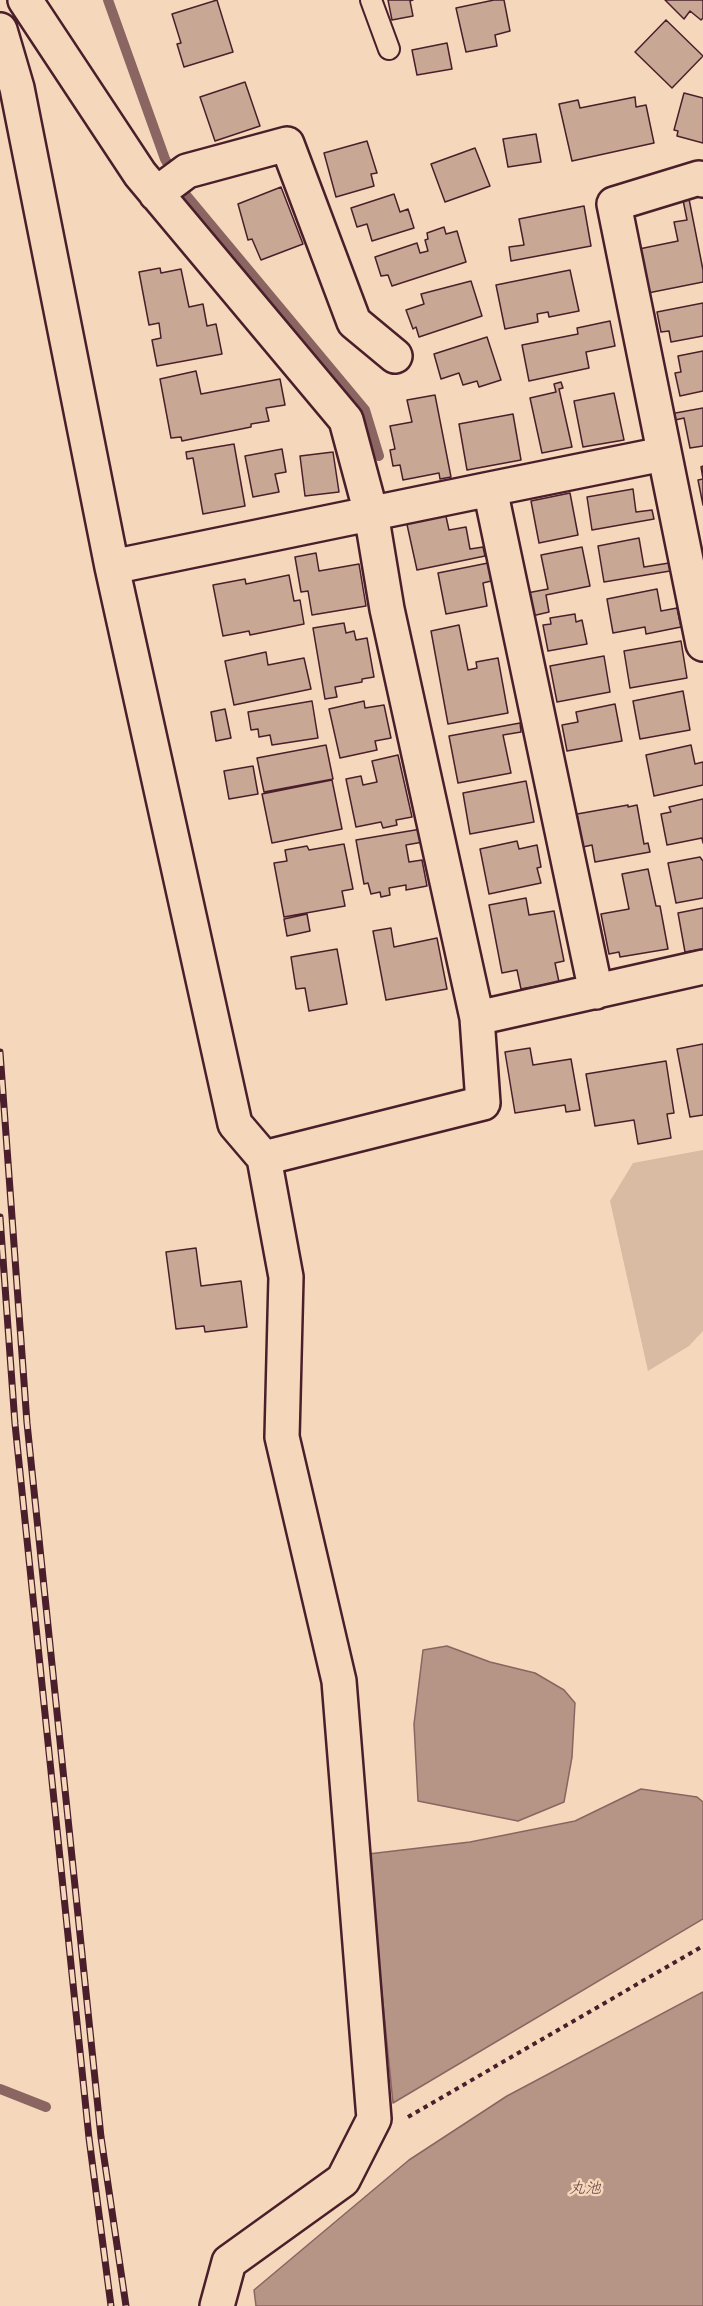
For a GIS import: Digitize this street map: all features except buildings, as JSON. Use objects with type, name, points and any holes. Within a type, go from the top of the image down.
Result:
[{"type":"street","points":[[25,0],[140,174],[170,184],[346,420],[370,513],[387,609],[477,1018],[483,1103],[264,1158]]},
{"type":"street","points":[[0,30],[17,88],[112,567],[235,1124],[264,1158],[286,1277],[282,1437],[339,1681],[374,2119],[343,2180],[229,2262],[218,2306]]},
{"type":"street","points":[[170,184],[287,144],[354,322],[395,356]]},
{"type":"street","points":[[703,180],[699,178],[614,204],[703,644]]},
{"type":"street","points":[[112,567],[663,454]]},
{"type":"street","points":[[490,489],[596,992]]},
{"type":"street","points":[[477,1018],[703,967]]},
{"type":"lane","points":[[371,0],[389,49]]},
{"type":"path","points":[[369,2130],[390,2127],[703,1946]]},
{"type":"shaded area","points":[[703,1150],[703,1331],[689,1346],[648,1371],[610,1201],[633,1163]]},
{"type":"water","points":[[447,1646],[490,1662],[535,1673],[564,1690],[575,1703],[572,1757],[564,1802],[518,1821],[418,1801],[414,1724],[423,1650]]},
{"type":"water","points":[[641,1789],[697,1797],[703,1802],[703,1919],[393,2103],[368,1854],[470,1842],[575,1821]]},
{"type":"water","name":"丸池","points":[[703,1992],[703,2306],[256,2306],[254,2290],[409,2160],[507,2096]]},
{"type":"waterway","points":[[108,0],[165,159],[186,195],[365,410],[379,456]]},
{"type":"waterway","points":[[0,2089],[46,2107]]},
{"type":"railway","points":[[0,1052],[27,1423],[101,2137],[126,2306]]},
{"type":"railway","points":[[0,1217],[15,1424],[89,2138],[111,2306]]}]
